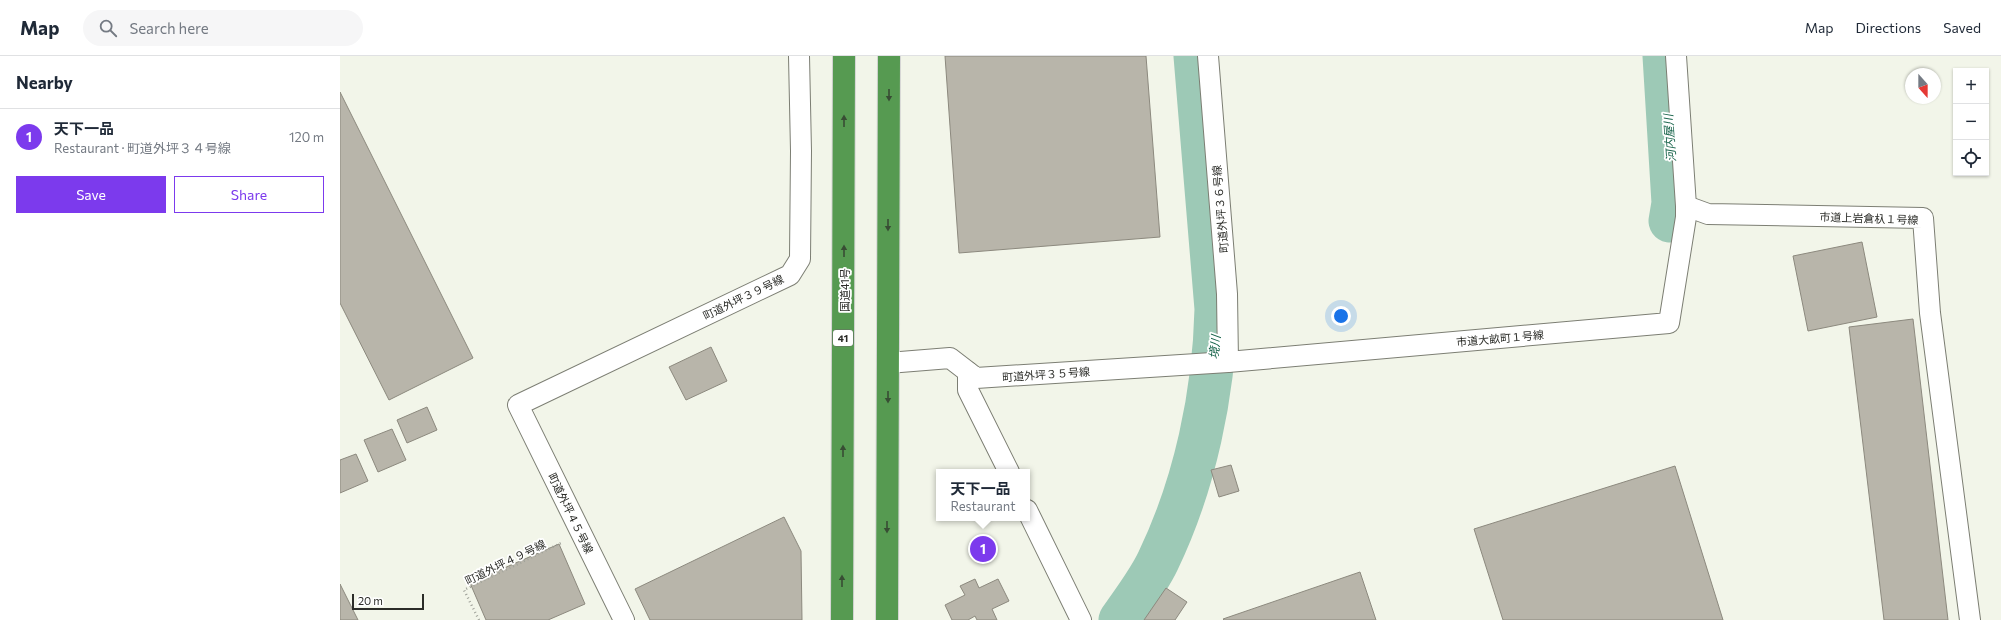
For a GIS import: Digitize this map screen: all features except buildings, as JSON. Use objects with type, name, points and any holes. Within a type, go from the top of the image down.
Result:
[{"type":"highway","name":"国道41号","points":[[842,620],[844,56]]},
{"type":"highway","points":[[887,620],[889,56]]},
{"type":"street","name":"町道外坪３９号線","points":[[518,405],[790,275],[800,259],[801,150],[799,56]]},
{"type":"street","name":"町道外坪３６号線","points":[[1208,56],[1227,294],[1216,363]]},
{"type":"street","points":[[1676,56],[1685,218]]},
{"type":"street","name":"市道上岩倉杁１号線","points":[[1685,218],[1708,214],[1923,218],[1930,313],[1970,620]]},
{"type":"street","name":"市道大畝町１号線","points":[[1216,363],[1669,324],[1685,218]]},
{"type":"street","name":"町道外坪３５号線","points":[[888,363],[950,358],[976,378],[1216,363]]},
{"type":"street","points":[[968,372],[968,390],[1008,469]]},
{"type":"street","name":"町道外坪４５号線","points":[[518,405],[624,620]]},
{"type":"street","points":[[1030,516],[1081,620]]},
{"type":"path","name":"町道外坪４９号線","points":[[479,620],[464,590],[581,533]]},
{"type":"waterway","name":"境川","points":[[1120,620],[1150,576],[1171,532],[1192,470],[1207,406],[1216,309],[1195,56]]},
{"type":"waterway","name":"河内屋川","points":[[1664,56],[1673,203],[1670,221]]},
{"type":"place","name":"天下一品","points":[[983,549]]}]
